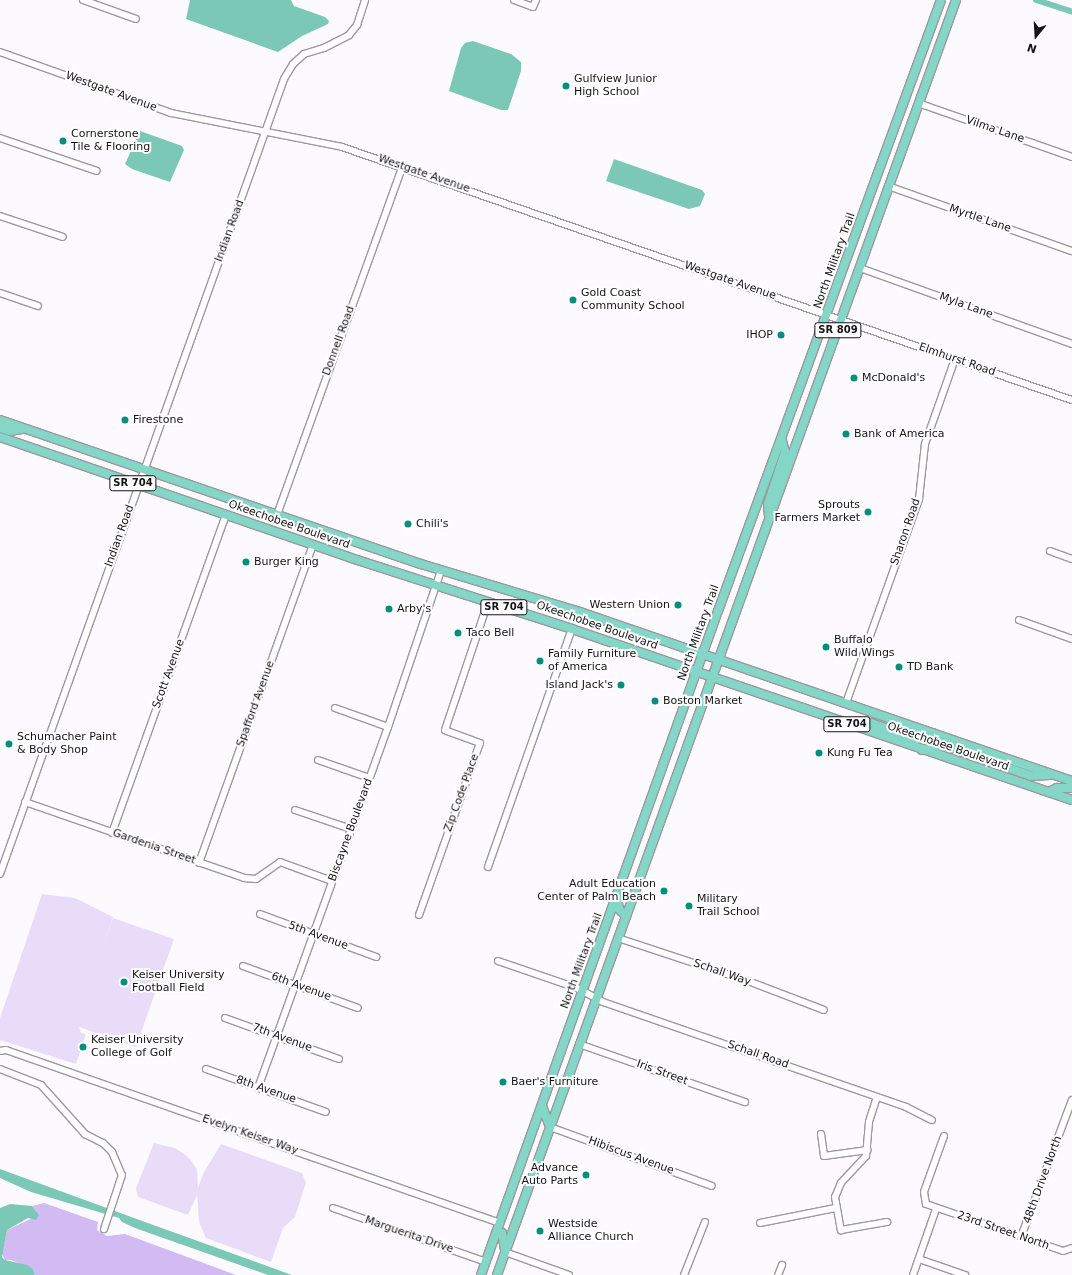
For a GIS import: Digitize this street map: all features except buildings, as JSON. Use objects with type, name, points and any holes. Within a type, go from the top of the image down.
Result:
[{"type":"main road","name":"North Military Trail","points":[[481,1275],[696,672],[782,441],[941,0]]},
{"type":"main road","name":"SR 809","points":[[497,1275],[956,0]]},
{"type":"main road","points":[[910,85],[913,97],[918,103]]},
{"type":"main road","points":[[906,98],[911,107],[912,121]]},
{"type":"main road","name":"Okeechobee Boulevard","points":[[0,420],[441,570],[584,613],[1072,781]]},
{"type":"main road","points":[[0,428],[10,431],[24,429]]},
{"type":"main road","name":"Okeechobee Boulevard","points":[[0,436],[313,545],[572,629],[922,750],[1072,800]]},
{"type":"main road","points":[[768,522],[768,504],[785,452],[782,441]]},
{"type":"main road","points":[[848,724],[871,723],[916,739],[934,733]]},
{"type":"main road","points":[[922,750],[944,746],[1031,776],[1053,775]]},
{"type":"main road","points":[[1049,792],[1057,788],[1072,788]]},
{"type":"main road","points":[[617,896],[619,909],[626,916]]},
{"type":"main road","points":[[542,1106],[550,1127]]},
{"type":"main road","points":[[496,1231],[502,1233],[505,1251]]},
{"type":"street","points":[[84,0],[136,19]]},
{"type":"street","name":"Indian Road","points":[[0,874],[284,79],[293,64],[304,54],[334,44],[349,35],[357,25],[366,0]]},
{"type":"street","points":[[514,0],[533,7],[536,0]]},
{"type":"street","name":"Westgate Avenue","points":[[0,52],[171,113],[215,123],[266,131],[342,147],[841,320]]},
{"type":"street","name":"Vilma Lane","points":[[918,103],[1072,157]]},
{"type":"street","points":[[0,138],[97,171]]},
{"type":"street","name":"Donnell Road","points":[[277,515],[402,167]]},
{"type":"street","name":"Myrtle Lane","points":[[888,186],[1072,251]]},
{"type":"street","points":[[0,216],[63,237]]},
{"type":"street","name":"Myla Lane","points":[[860,268],[1072,344]]},
{"type":"street","points":[[0,293],[38,306]]},
{"type":"street","name":"Elmhurst Road","points":[[841,320],[1072,400]]},
{"type":"street","name":"Sharon Road","points":[[846,703],[918,499],[925,444],[955,359]]},
{"type":"street","name":"Scott Avenue","points":[[112,833],[226,515]]},
{"type":"street","name":"Spafford Avenue","points":[[198,863],[313,545]]},
{"type":"street","points":[[1050,551],[1072,559]]},
{"type":"street","name":"Biscayne Boulevard","points":[[258,1088],[388,727],[441,570]]},
{"type":"street","name":"Zip Code Place","points":[[419,915],[480,743],[445,730],[488,602]]},
{"type":"street","points":[[1019,620],[1072,639]]},
{"type":"street","points":[[488,867],[572,629]]},
{"type":"street","points":[[335,708],[388,727]]},
{"type":"street","points":[[318,760],[369,778]]},
{"type":"street","name":"Gardenia Street","points":[[25,802],[250,880],[262,876],[280,862],[332,881]]},
{"type":"street","points":[[295,810],[351,829]]},
{"type":"street","name":"5th Avenue","points":[[260,914],[313,935],[376,957]]},
{"type":"street","name":"Schall Way","points":[[618,938],[748,981],[824,1010]]},
{"type":"street","name":"Schall Road","points":[[498,961],[583,991],[596,998],[877,1097],[932,1120]]},
{"type":"street","name":"6th Avenue","points":[[243,966],[358,1008]]},
{"type":"street","name":"7th Avenue","points":[[224,1018],[339,1059]]},
{"type":"street","name":"Iris Street","points":[[580,1044],[745,1102]]},
{"type":"street","name":"Evelyn Keiser Way","points":[[0,1052],[6,1050],[500,1223]]},
{"type":"street","points":[[0,1069],[41,1085],[85,1134],[110,1148],[119,1162],[122,1175],[104,1229]]},
{"type":"street","name":"8th Avenue","points":[[206,1069],[326,1112]]},
{"type":"street","points":[[877,1097],[869,1122],[868,1150],[864,1160],[835,1192],[836,1208],[841,1230],[887,1222]]},
{"type":"street","name":"48th Drive North","points":[[1021,1237],[1072,1100]]},
{"type":"street","name":"Hibiscus Avenue","points":[[550,1127],[712,1186]]},
{"type":"street","points":[[821,1134],[824,1156],[868,1150]]},
{"type":"street","points":[[913,1275],[936,1209],[926,1204],[923,1196],[944,1136]]},
{"type":"street","name":"Marguerita Drive","points":[[333,1208],[486,1262]]},
{"type":"street","points":[[760,1223],[836,1208]]},
{"type":"street","name":"23rd Street North","points":[[936,1209],[1062,1251],[1071,1249]]},
{"type":"street","points":[[684,1275],[705,1222]]},
{"type":"street","points":[[505,1251],[569,1275]]},
{"type":"street","points":[[919,1259],[964,1275]]},
{"type":"street","points":[[778,1275],[782,1265]]},
{"type":"shaded area","points":[[190,0],[291,0],[294,6],[325,17],[329,21],[328,24],[302,36],[278,52],[186,19]]},
{"type":"shaded area","points":[[473,41],[511,54],[521,62],[521,71],[508,110],[501,110],[449,91],[461,48],[465,43]]},
{"type":"shaded area","points":[[140,131],[182,146],[184,150],[170,182],[132,169],[125,164]]},
{"type":"shaded area","points":[[614,159],[702,190],[705,194],[700,206],[689,209],[606,181]]},
{"type":"shaded area","points":[[42,894],[75,898],[113,917],[101,952],[113,918],[174,939],[136,1047],[79,1027],[81,1033],[86,1034],[76,1064],[0,1040],[0,1018]]},
{"type":"shaded area","points":[[154,1143],[175,1148],[188,1157],[197,1169],[198,1188],[203,1174],[221,1144],[302,1173],[306,1183],[295,1217],[283,1228],[271,1262],[206,1238],[199,1222],[197,1195],[188,1215],[138,1197],[136,1188]]},
{"type":"shaded area","points":[[0,1169],[292,1275],[268,1275],[135,1228],[122,1222],[119,1218],[31,1192],[0,1178]]},
{"type":"shaded area","points":[[44,1203],[98,1222],[97,1230],[107,1236],[125,1234],[236,1275],[35,1275],[33,1269],[11,1260],[5,1260],[2,1254],[7,1230],[39,1215],[32,1206]]},
{"type":"shaded area","points":[[10,1204],[32,1206],[39,1215],[36,1220],[28,1218],[7,1230],[2,1257],[5,1260],[27,1265],[33,1269],[35,1275],[0,1275],[0,1208]]},
{"type":"waterway","points":[[1036,0],[1072,12]]},
{"type":"place","name":"Gulfview Junior High School","points":[[566,86]]},
{"type":"place","name":"Cornerstone Tile & Flooring","points":[[63,141]]},
{"type":"place","name":"Gold Coast Community School","points":[[573,300]]},
{"type":"place","name":"IHOP","points":[[781,335]]},
{"type":"place","name":"McDonald's","points":[[854,378]]},
{"type":"place","name":"Firestone","points":[[125,420]]},
{"type":"place","name":"Bank of America","points":[[846,434]]},
{"type":"place","name":"Sprouts Farmers Market","points":[[868,512]]},
{"type":"place","name":"Chili's","points":[[408,524]]},
{"type":"place","name":"Burger King","points":[[246,562]]},
{"type":"place","name":"Western Union","points":[[678,605]]},
{"type":"place","name":"Arby's","points":[[389,609]]},
{"type":"place","name":"Taco Bell","points":[[458,633]]},
{"type":"place","name":"Buffalo Wild Wings","points":[[826,647]]},
{"type":"place","name":"Family Furniture of America","points":[[540,661]]},
{"type":"place","name":"TD Bank","points":[[899,667]]},
{"type":"place","name":"Island Jack's","points":[[621,685]]},
{"type":"place","name":"Boston Market","points":[[655,701]]},
{"type":"place","name":"Schumacher Paint & Body Shop","points":[[9,744]]},
{"type":"place","name":"Kung Fu Tea","points":[[819,753]]},
{"type":"place","name":"Adult Education Center of Palm Beach","points":[[664,891]]},
{"type":"place","name":"Military Trail School","points":[[689,906]]},
{"type":"place","name":"Keiser University Football Field","points":[[124,982]]},
{"type":"place","name":"Keiser University College of Golf","points":[[83,1047]]},
{"type":"place","name":"Baer's Furniture","points":[[503,1082]]},
{"type":"place","name":"Advance Auto Parts","points":[[586,1175]]},
{"type":"place","name":"Westside Alliance Church","points":[[540,1231]]}]
